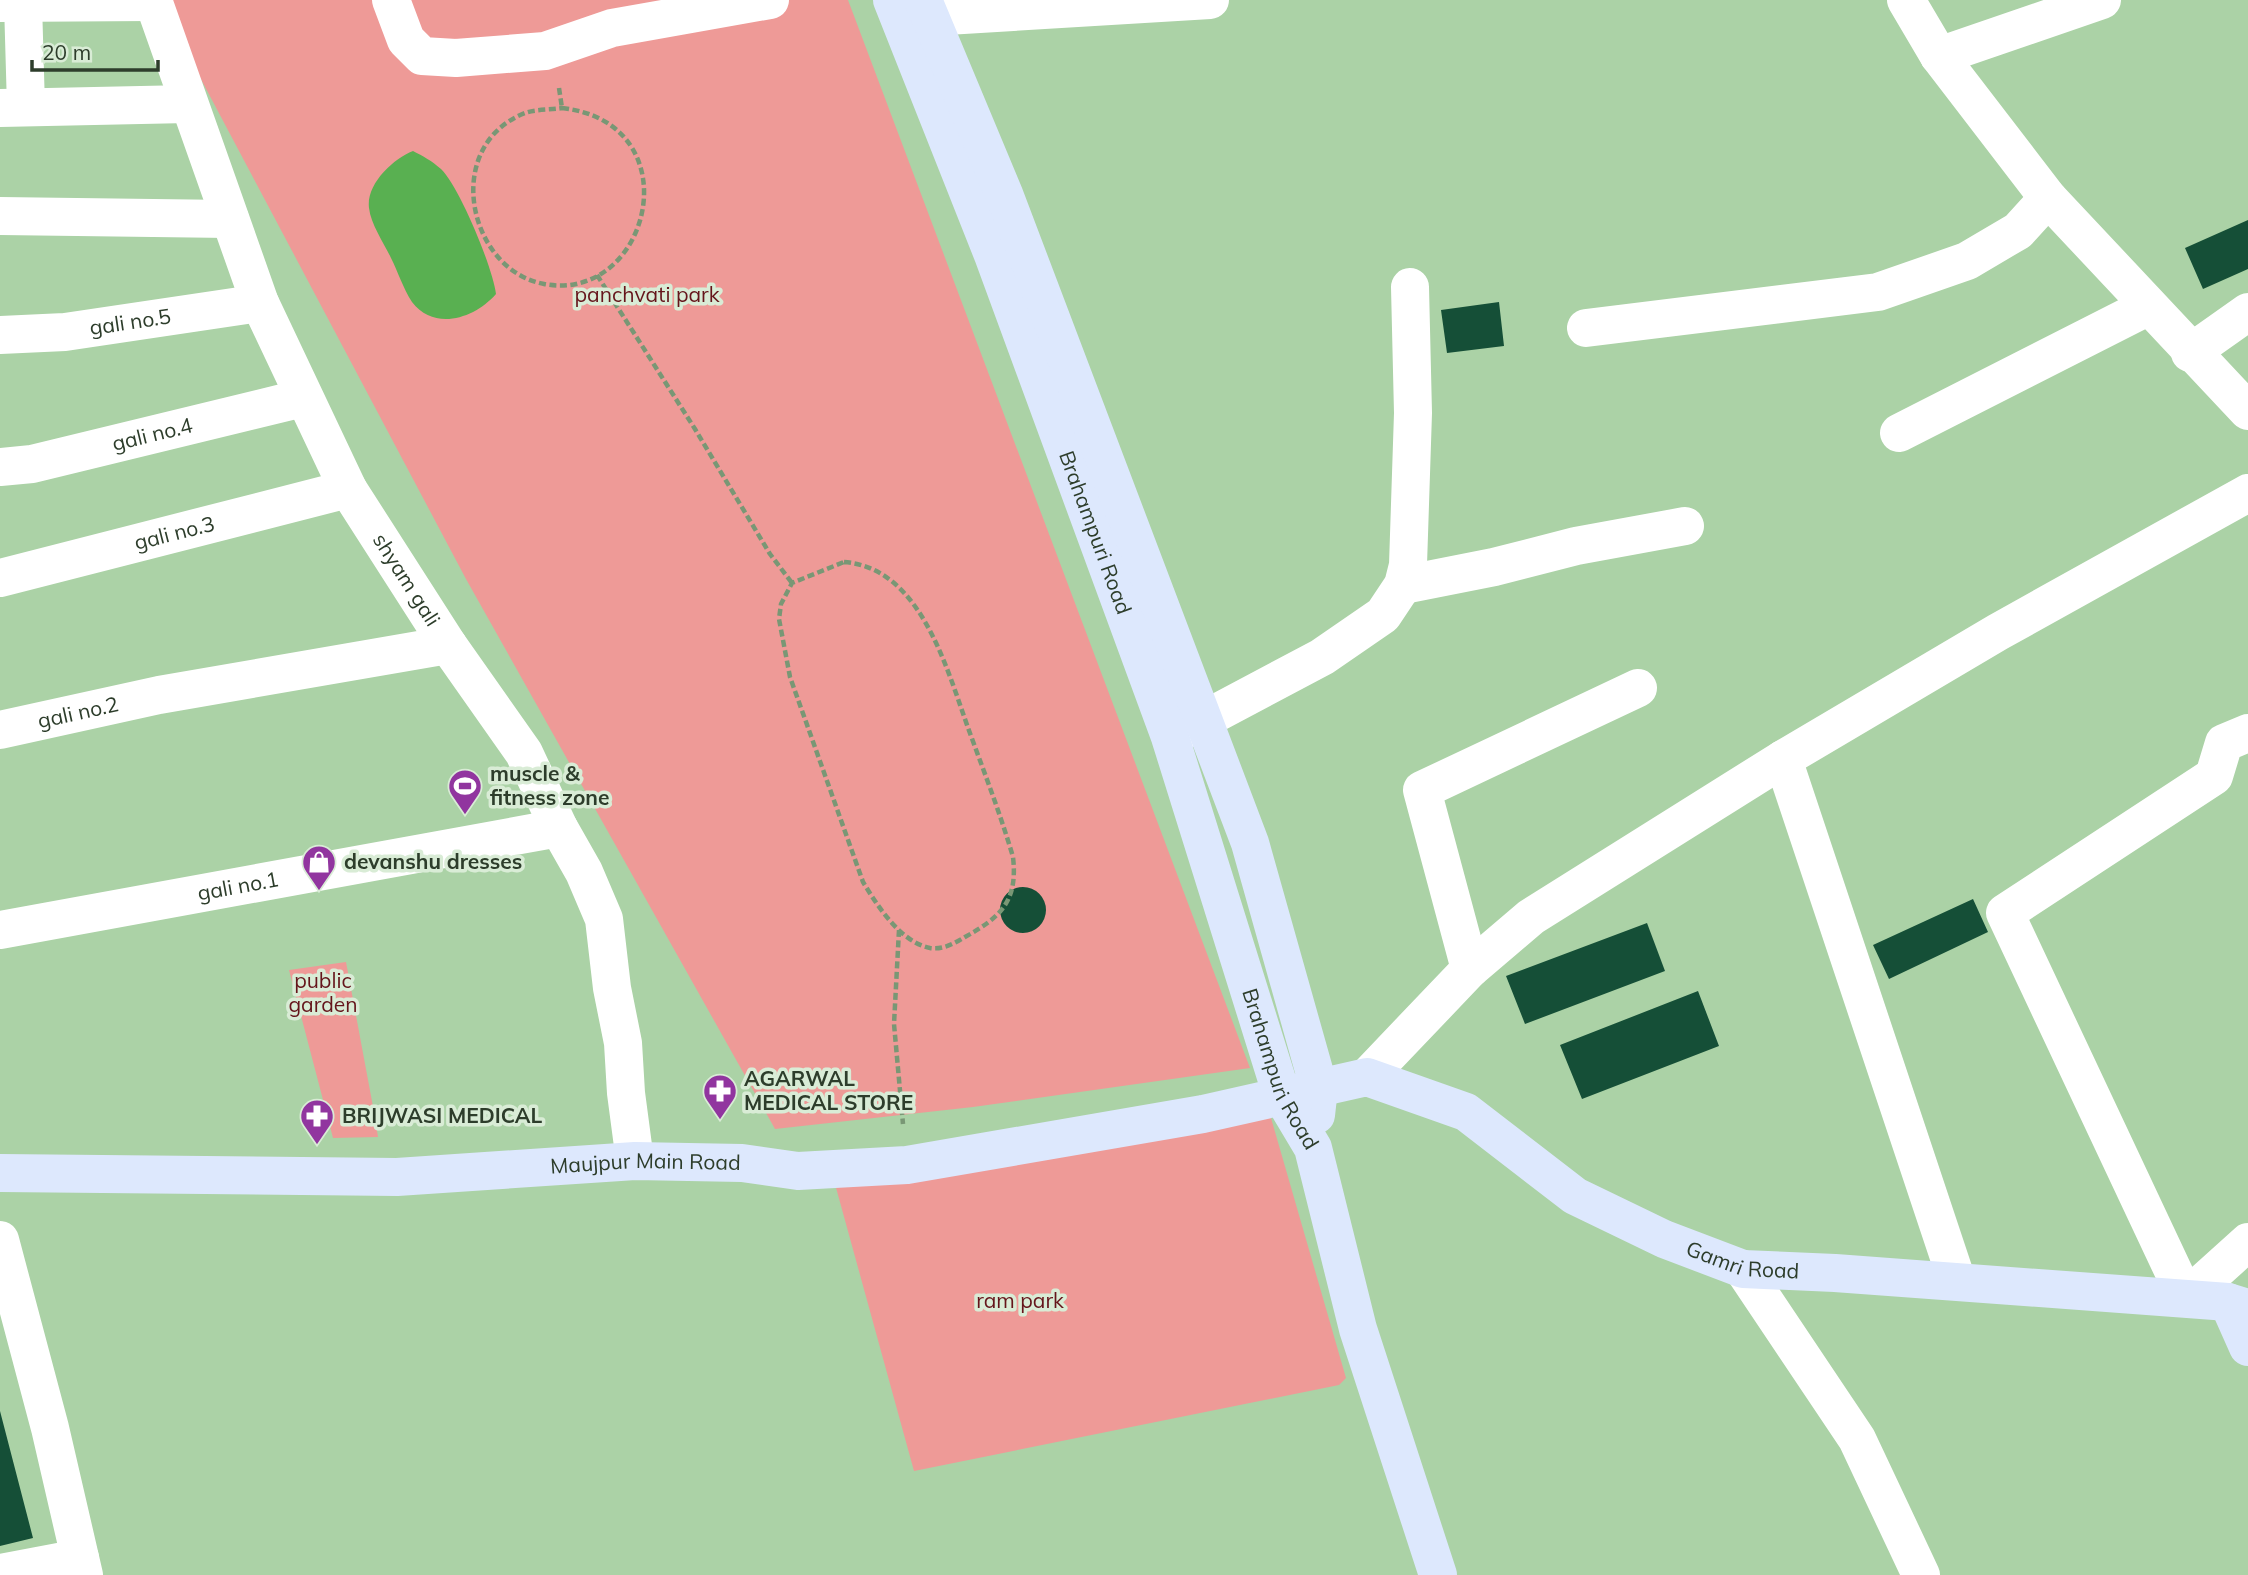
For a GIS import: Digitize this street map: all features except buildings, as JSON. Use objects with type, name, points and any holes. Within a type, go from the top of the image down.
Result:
[{"type":"street","points":[[391,0],[406,40],[422,56],[456,58],[545,51],[612,28],[770,0]]},
{"type":"street","name":"Brahampuri Road","points":[[892,0],[935,102],[1010,255],[1204,720],[1250,843],[1319,1088],[1313,1148]]},
{"type":"street","points":[[927,8],[1210,0]]},
{"type":"street","points":[[1906,0],[1939,56],[2048,198],[2190,353],[2248,411]]},
{"type":"street","points":[[1939,56],[2102,0]]},
{"type":"street","points":[[152,1],[11,3],[13,108],[188,104]]},
{"type":"street","name":"shyam gali","points":[[152,1],[260,303],[348,489],[448,645],[524,753],[559,828],[584,872],[604,919],[612,988],[623,1043],[625,1093],[635,1161]]},
{"type":"street","name":"Brahampuri Road","points":[[927,8],[1170,737],[1282,1096],[1313,1148]]},
{"type":"street","points":[[1586,328],[1878,292],[1967,261],[2018,231],[2048,198]]},
{"type":"street","points":[[0,216],[230,219]]},
{"type":"street","points":[[1170,737],[1322,657],[1383,615],[1403,585],[1408,565],[1413,413],[1410,287]]},
{"type":"street","name":"gali no.5","points":[[0,335],[65,332],[260,303]]},
{"type":"street","points":[[1899,433],[2147,307]]},
{"type":"street","points":[[2190,353],[2248,312]]},
{"type":"street","name":"gali no.4","points":[[0,467],[32,464],[303,397]]},
{"type":"street","name":"gali no.3","points":[[0,578],[348,489]]},
{"type":"street","points":[[1282,1096],[1367,1077],[1470,969],[1531,917],[1783,759],[1998,632],[2248,493]]},
{"type":"street","points":[[1403,585],[1483,570],[1576,546],[1685,526]]},
{"type":"street","name":"gali no.2","points":[[0,730],[159,695],[448,645]]},
{"type":"street","points":[[1470,969],[1422,790],[1638,688]]},
{"type":"street","points":[[2248,733],[2224,743],[2214,776],[2006,913],[2186,1298],[2248,1242]]},
{"type":"street","points":[[1783,759],[1957,1281]]},
{"type":"street","name":"gali no.1","points":[[0,930],[267,884],[559,828]]},
{"type":"street","name":"Gamri Road","points":[[1367,1077],[1466,1112],[1575,1196],[1664,1239],[1742,1269],[1957,1281],[2186,1298],[2238,1305]]},
{"type":"street","name":"Maujpur Main Road","points":[[0,1173],[397,1177],[635,1161],[741,1163],[798,1171],[907,1165],[1203,1114],[1282,1096]]},
{"type":"street","points":[[1313,1148],[1358,1329],[1438,1575]]},
{"type":"street","points":[[0,1240],[50,1427],[82,1567],[0,1573]]},
{"type":"street","points":[[1742,1269],[1857,1439],[1921,1575]]},
{"type":"street","points":[[2238,1305],[2248,1347]]},
{"type":"path","points":[[562,108],[592,115],[609,124],[629,145],[642,170],[646,199],[640,228],[625,252],[597,275],[575,283],[546,285],[517,277],[483,233],[472,205],[473,176],[480,149],[500,127],[526,112],[562,108]]},
{"type":"path","points":[[597,275],[695,429],[769,554],[792,583]]},
{"type":"path","points":[[844,562],[861,563],[876,569],[910,600],[936,642],[1002,821],[1015,877],[1009,898],[999,916],[950,946],[931,948],[916,942],[899,929],[875,902],[863,882],[790,677],[779,619],[781,604],[792,583],[844,562]]},
{"type":"path","points":[[899,929],[894,1024],[907,1165]]},
{"type":"green space","name":"panchvati park","points":[[159,0],[848,0],[1250,1068],[973,1107],[775,1129],[466,579]]},
{"type":"green space","name":"public garden","points":[[346,962],[378,1137],[333,1138],[289,970]]},
{"type":"green space","name":"ram park","points":[[1269,1111],[1346,1378],[1339,1385],[914,1471],[835,1184]]},
{"type":"shaded area","points":[[413,151],[441,169],[448,178],[466,209],[489,266],[496,294],[477,310],[466,315],[443,319],[432,317],[412,302],[372,221],[369,199],[376,182],[389,166]]},
{"type":"place","name":"muscle & fitness zone","points":[[465,816]]},
{"type":"place","name":"devanshu dresses","points":[[319,892]]},
{"type":"place","name":"AGARWAL MEDICAL STORE","points":[[720,1121]]},
{"type":"place","name":"BRIJWASI MEDICAL","points":[[317,1146]]}]
